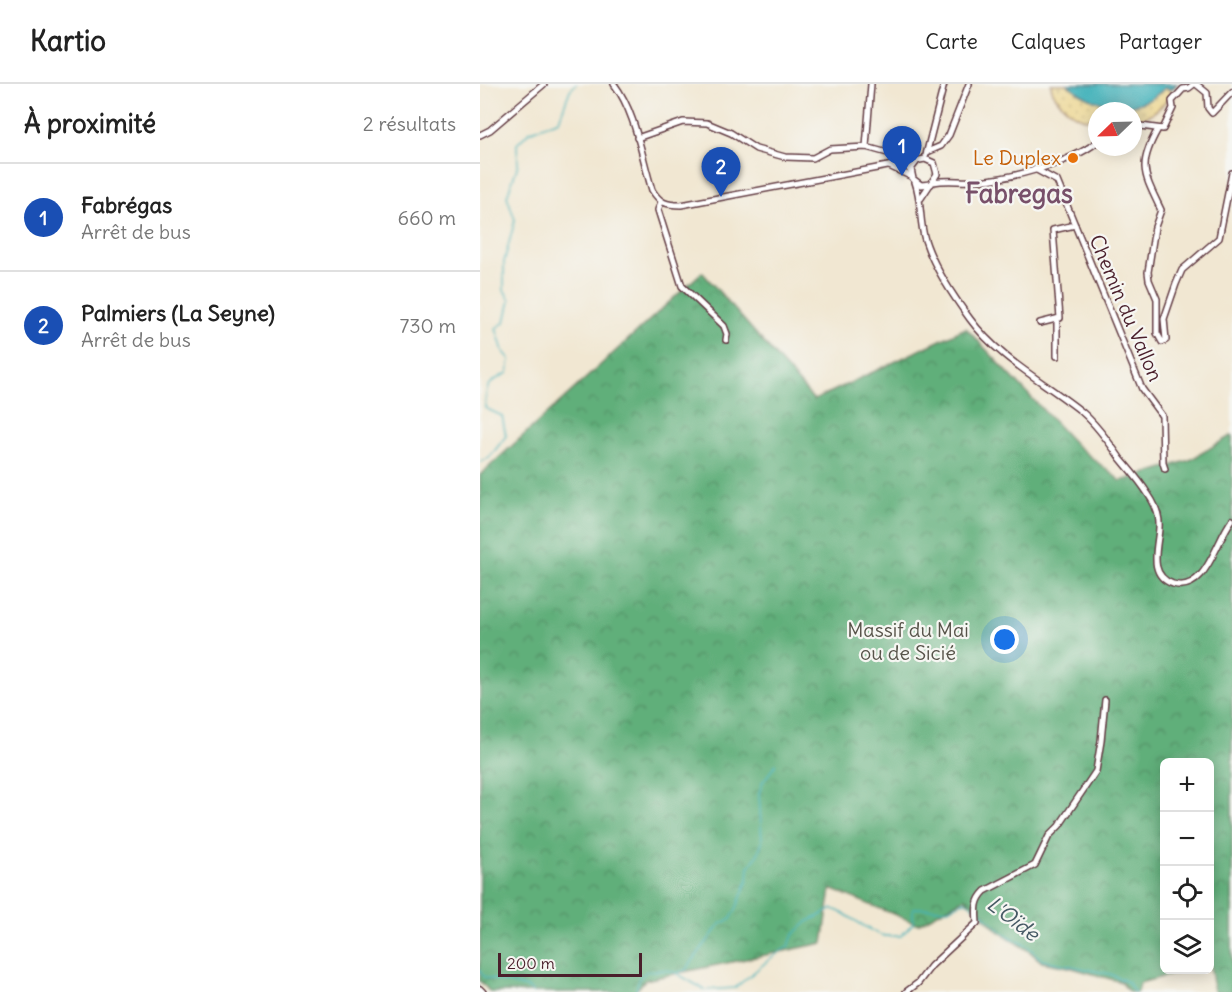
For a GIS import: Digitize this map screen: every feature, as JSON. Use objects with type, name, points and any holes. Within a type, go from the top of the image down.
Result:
[{"type":"street","points":[[480,135],[490,130],[544,84]]},
{"type":"street","points":[[614,84],[626,102],[652,190],[661,202],[670,205],[925,159],[932,161],[937,169],[952,179]]},
{"type":"street","points":[[866,147],[871,84]]},
{"type":"street","points":[[925,159],[944,84]]},
{"type":"street","points":[[927,152],[941,146],[949,135],[969,84]]},
{"type":"street","points":[[1232,92],[1212,113],[1208,108],[1207,93],[1195,84],[1183,89],[1172,100],[1173,108],[1148,146],[1144,166],[1149,185],[1161,210],[1155,227],[1148,272],[1157,299],[1157,333],[1162,342],[1166,340],[1164,319],[1182,270],[1219,238],[1232,172]]},
{"type":"street","points":[[637,138],[683,123],[707,123],[731,133],[756,149],[785,157],[813,158],[830,149],[866,147],[895,155],[904,162],[921,198],[925,239],[931,254],[971,321],[1026,372],[1083,413],[1101,432],[1154,504],[1159,527],[1156,567],[1165,579],[1171,583],[1184,585],[1195,582],[1206,568],[1225,528],[1232,520]]},
{"type":"street","points":[[1142,126],[1160,129]]},
{"type":"street","points":[[886,165],[913,177],[924,186],[952,179],[976,181],[1035,169],[1068,158],[1088,147]]},
{"type":"street","points":[[913,177],[914,164],[918,161]]},
{"type":"street","points":[[921,198],[936,178],[937,169]]},
{"type":"street","name":"Chemin du Vallon","points":[[1035,169],[1057,181],[1139,380],[1147,396],[1162,416],[1165,469]]},
{"type":"street","points":[[661,202],[658,210],[682,286],[724,326],[727,334],[726,340]]},
{"type":"street","points":[[1040,323],[1060,318],[1053,230],[1075,225]]},
{"type":"street","points":[[1056,320],[1057,356]]},
{"type":"street","points":[[906,992],[918,983],[931,966],[977,923],[978,897],[985,891],[1035,866],[1049,836],[1059,826],[1096,771],[1105,700]]},
{"type":"green space","name":"Massif du Mai ou de Sicié","points":[[702,272],[814,400],[966,328],[1076,445],[1121,481],[1190,460],[1232,435],[1232,992],[1214,992],[1212,974],[1214,974],[1214,758],[1160,758],[1160,974],[1173,974],[1140,983],[1138,992],[1129,992],[1121,982],[1042,962],[998,931],[965,898],[918,924],[831,889],[823,943],[645,980],[635,992],[490,992],[480,981],[480,475]]},
{"type":"sand","points":[[1051,84],[1067,84],[1070,87],[1146,101],[1165,88],[1171,91],[1160,108],[1142,121],[1142,102],[1088,102],[1088,119],[1084,119],[1067,109],[1052,89]]},
{"type":"water","points":[[1067,84],[1177,84],[1172,89],[1165,88],[1156,96],[1142,102],[1099,102]]},
{"type":"waterway","name":"L'Oïde","points":[[480,462],[489,458],[506,436],[502,416],[485,408],[485,401],[487,390],[492,382],[508,373],[510,359],[503,351],[496,328],[505,322],[510,300],[504,290],[504,262],[515,220],[507,196],[518,165],[517,144],[529,132],[559,120],[570,90],[576,84]]},
{"type":"waterway","name":"L'Oïde","points":[[677,973],[686,970],[720,924],[731,919],[737,907],[748,879],[749,867],[757,856],[762,842],[759,794],[762,783],[776,764]]},
{"type":"waterway","name":"L'Oïde","points":[[636,992],[639,978],[647,971],[666,970],[676,973],[705,990],[735,988],[789,946],[793,935],[807,922],[833,909],[883,936],[901,936],[913,923],[913,908],[948,909],[965,901],[975,907]]},
{"type":"waterway","name":"L'Oïde","points":[[979,910],[1003,933],[1027,946],[1042,960],[1110,974],[1128,982],[1134,992]]},
{"type":"waterway","name":"L'Oïde","points":[[480,970],[484,977],[528,988],[533,992]]},
{"type":"place","name":"Le Duplex","points":[[1073,158]]},
{"type":"place","name":"Fabrégas","points":[[902,176]]},
{"type":"place","name":"Palmiers (La Seyne)","points":[[721,197]]},
{"type":"district","name":"Fabregas","points":[[1019,194]]}]
